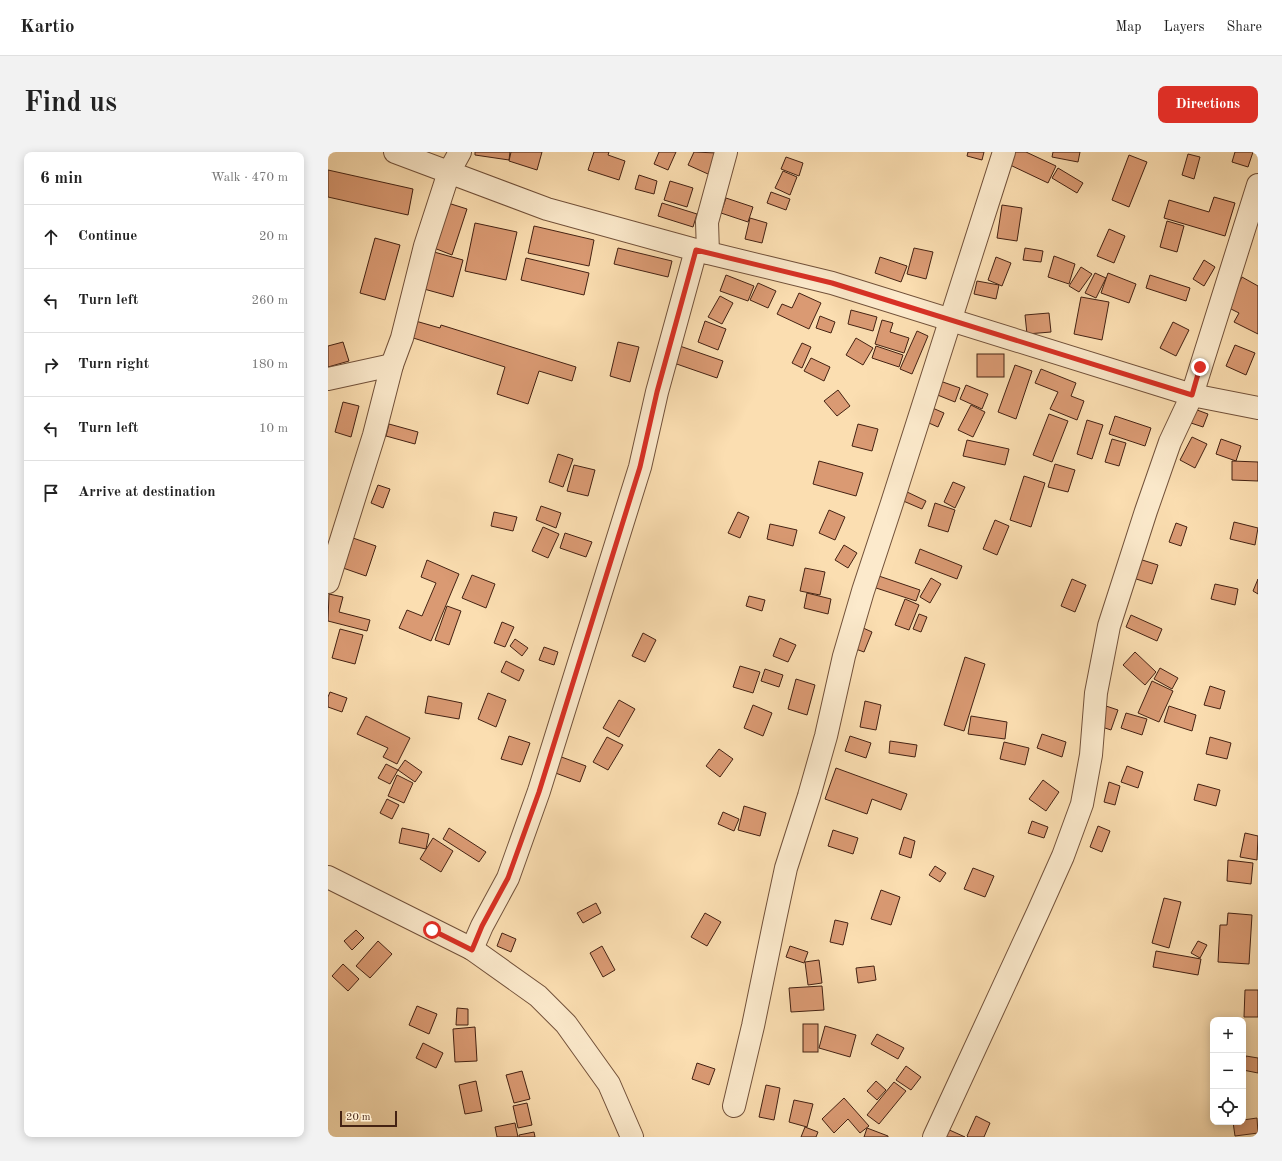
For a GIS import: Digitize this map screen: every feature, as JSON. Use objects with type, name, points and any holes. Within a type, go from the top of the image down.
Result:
[{"type":"street","points":[[395,152],[547,208],[702,251],[832,283],[1192,395],[1258,408]]},
{"type":"street","points":[[328,582],[374,435],[392,365],[402,338],[425,246],[449,172],[460,152]]},
{"type":"street","points":[[472,950],[482,926],[508,878],[539,792],[640,467],[657,392],[702,251],[707,222],[726,152]]},
{"type":"street","points":[[734,1106],[753,1026],[786,868],[826,736],[844,656],[863,591],[895,496],[1004,152]]},
{"type":"street","points":[[934,1137],[1063,856],[1082,804],[1090,755],[1096,693],[1109,626],[1170,442],[1192,395],[1258,185]]},
{"type":"street","points":[[328,379],[392,365]]},
{"type":"street","points":[[328,876],[472,950],[538,996],[566,1024],[609,1084],[632,1137]]},
{"type":"building","points":[[475,152],[510,152],[509,160],[475,155]]},
{"type":"building","points":[[511,152],[542,152],[537,170],[509,161]]},
{"type":"building","points":[[594,152],[609,152],[608,155],[625,161],[619,180],[588,170]]},
{"type":"building","points":[[659,152],[676,152],[668,170],[654,164]]},
{"type":"building","points":[[694,152],[717,153],[708,174],[688,165]]},
{"type":"building","points":[[968,152],[984,152],[982,160],[967,156]]},
{"type":"building","points":[[1013,152],[1026,152],[1056,166],[1048,183],[1008,164]]},
{"type":"building","points":[[1053,152],[1080,152],[1078,162],[1052,157]]},
{"type":"building","points":[[1235,152],[1253,152],[1248,167],[1232,162]]},
{"type":"building","points":[[1188,154],[1200,157],[1194,179],[1182,175]]},
{"type":"building","points":[[1129,155],[1147,162],[1129,207],[1112,200]]},
{"type":"building","points":[[786,157],[803,163],[799,176],[781,169]]},
{"type":"building","points":[[1058,168],[1083,183],[1077,193],[1052,178]]},
{"type":"building","points":[[328,170],[413,189],[408,215],[328,197]]},
{"type":"building","points":[[783,171],[797,177],[790,195],[775,188]]},
{"type":"building","points":[[639,175],[657,181],[654,194],[635,189]]},
{"type":"building","points":[[670,181],[693,188],[687,207],[664,200]]},
{"type":"building","points":[[771,192],[790,199],[786,210],[767,203]]},
{"type":"building","points":[[1214,197],[1235,203],[1225,236],[1164,218],[1169,200],[1209,212]]},
{"type":"building","points":[[726,198],[753,207],[748,222],[721,213]]},
{"type":"building","points":[[448,203],[467,209],[452,255],[434,248]]},
{"type":"building","points":[[662,203],[697,214],[693,227],[658,216]]},
{"type":"building","points":[[1002,205],[1022,208],[1017,241],[997,238]]},
{"type":"building","points":[[750,218],[767,223],[762,243],[745,239]]},
{"type":"building","points":[[1167,221],[1184,226],[1177,252],[1160,247]]},
{"type":"building","points":[[475,223],[517,232],[506,280],[465,271]]},
{"type":"building","points":[[534,226],[594,240],[589,266],[528,253]]},
{"type":"building","points":[[1109,229],[1125,236],[1114,263],[1097,256]]},
{"type":"building","points":[[375,238],[400,245],[385,300],[360,293]]},
{"type":"building","points":[[618,248],[672,261],[668,277],[614,264]]},
{"type":"building","points":[[914,248],[933,252],[926,279],[907,274]]},
{"type":"building","points":[[1025,248],[1043,251],[1041,262],[1023,260]]},
{"type":"building","points":[[434,252],[463,260],[453,297],[424,289]]},
{"type":"building","points":[[1054,256],[1075,264],[1069,284],[1048,277]]},
{"type":"building","points":[[880,257],[907,266],[901,282],[875,273]]},
{"type":"building","points":[[996,257],[1011,263],[1002,286],[988,280]]},
{"type":"building","points":[[526,258],[589,273],[584,295],[521,280]]},
{"type":"building","points":[[1204,260],[1215,267],[1204,286],[1193,279]]},
{"type":"building","points":[[1081,267],[1092,274],[1079,292],[1069,286]]},
{"type":"building","points":[[1095,273],[1106,278],[1096,298],[1085,293]]},
{"type":"building","points":[[1108,273],[1136,284],[1129,303],[1101,293]]},
{"type":"building","points":[[726,275],[754,286],[748,301],[720,291]]},
{"type":"building","points":[[1150,275],[1190,288],[1186,301],[1146,288]]},
{"type":"building","points":[[1242,277],[1258,286],[1258,334],[1234,322],[1239,313],[1227,307]]},
{"type":"building","points":[[977,281],[999,285],[996,299],[974,294]]},
{"type":"building","points":[[758,283],[776,291],[768,308],[750,300]]},
{"type":"building","points":[[799,293],[821,303],[809,329],[777,314],[782,304],[792,308]]},
{"type":"building","points":[[720,296],[733,303],[722,324],[708,317]]},
{"type":"building","points":[[1081,297],[1109,302],[1102,340],[1074,334]]},
{"type":"building","points":[[851,310],[877,317],[873,331],[848,324]]},
{"type":"building","points":[[1049,313],[1051,332],[1027,334],[1025,315]]},
{"type":"building","points":[[820,316],[835,322],[831,333],[816,328]]},
{"type":"building","points":[[412,320],[440,328],[441,325],[576,367],[572,381],[539,371],[528,404],[497,394],[505,367],[407,336]]},
{"type":"building","points":[[882,320],[893,323],[890,332],[909,338],[904,353],[875,344]]},
{"type":"building","points":[[705,321],[726,329],[718,350],[698,342]]},
{"type":"building","points":[[1173,322],[1189,330],[1176,356],[1160,348]]},
{"type":"building","points":[[917,331],[928,336],[912,374],[900,369]]},
{"type":"building","points":[[856,338],[873,348],[863,365],[846,355]]},
{"type":"building","points":[[343,342],[349,361],[328,367],[328,346]]},
{"type":"building","points":[[618,342],[639,347],[630,382],[610,376]]},
{"type":"building","points":[[802,343],[811,347],[802,368],[792,363]]},
{"type":"building","points":[[674,344],[723,361],[717,378],[668,361]]},
{"type":"building","points":[[1235,345],[1255,353],[1246,375],[1226,366]]},
{"type":"building","points":[[876,346],[903,355],[899,367],[872,358]]},
{"type":"building","points":[[977,354],[1004,354],[1004,377],[977,377]]},
{"type":"building","points":[[811,358],[830,367],[824,381],[804,371]]},
{"type":"building","points":[[1015,365],[1032,371],[1016,419],[998,412]]},
{"type":"building","points":[[1041,369],[1076,383],[1071,396],[1084,401],[1077,420],[1050,409],[1058,392],[1035,383]]},
{"type":"building","points":[[940,381],[960,388],[955,402],[935,394]]},
{"type":"building","points":[[966,385],[988,394],[982,409],[960,399]]},
{"type":"building","points":[[838,390],[850,406],[837,416],[824,401]]},
{"type":"building","points":[[343,402],[359,406],[351,437],[335,432]]},
{"type":"building","points":[[971,405],[985,412],[973,437],[958,430]]},
{"type":"building","points":[[928,406],[944,413],[938,427],[922,420]]},
{"type":"building","points":[[1189,407],[1208,414],[1203,427],[1185,421]]},
{"type":"building","points":[[1049,414],[1068,421],[1052,462],[1033,455]]},
{"type":"building","points":[[1115,416],[1151,428],[1145,446],[1109,434]]},
{"type":"building","points":[[1087,420],[1103,425],[1092,459],[1077,454]]},
{"type":"building","points":[[389,424],[418,432],[415,444],[386,436]]},
{"type":"building","points":[[858,424],[878,429],[872,451],[852,446]]},
{"type":"building","points":[[1192,437],[1207,444],[1195,468],[1180,460]]},
{"type":"building","points":[[1112,439],[1126,443],[1119,466],[1105,462]]},
{"type":"building","points":[[1221,439],[1241,446],[1236,461],[1216,454]]},
{"type":"building","points":[[967,440],[1009,449],[1005,465],[963,456]]},
{"type":"building","points":[[558,454],[573,459],[563,487],[549,482]]},
{"type":"building","points":[[819,461],[863,473],[856,496],[813,484]]},
{"type":"building","points":[[1232,461],[1258,462],[1258,481],[1232,480]]},
{"type":"building","points":[[1055,464],[1075,470],[1068,492],[1048,487]]},
{"type":"building","points":[[574,465],[595,470],[588,496],[567,491]]},
{"type":"building","points":[[1024,476],[1045,483],[1031,527],[1010,520]]},
{"type":"building","points":[[953,482],[965,487],[955,508],[944,502]]},
{"type":"building","points":[[378,485],[390,489],[383,508],[371,503]]},
{"type":"building","points":[[905,491],[926,501],[922,509],[901,500]]},
{"type":"building","points":[[935,503],[955,510],[948,532],[928,526]]},
{"type":"building","points":[[541,506],[561,513],[556,528],[536,520]]},
{"type":"building","points":[[829,510],[845,517],[835,540],[819,533]]},
{"type":"building","points":[[494,512],[517,517],[513,531],[491,526]]},
{"type":"building","points":[[738,512],[749,517],[740,538],[728,533]]},
{"type":"building","points":[[995,520],[1009,526],[997,555],[983,549]]},
{"type":"building","points":[[1234,522],[1258,528],[1255,545],[1230,539]]},
{"type":"building","points":[[1176,523],[1187,527],[1181,546],[1169,542]]},
{"type":"building","points":[[770,524],[797,530],[793,546],[767,539]]},
{"type":"building","points":[[543,527],[559,534],[548,558],[532,551]]},
{"type":"building","points":[[565,533],[592,542],[586,557],[560,548]]},
{"type":"building","points":[[353,538],[376,546],[366,576],[343,568]]},
{"type":"building","points":[[844,545],[857,553],[848,568],[835,560]]},
{"type":"building","points":[[920,549],[962,566],[957,579],[915,563]]},
{"type":"building","points":[[1136,558],[1158,565],[1152,584],[1130,577]]},
{"type":"building","points":[[427,560],[459,574],[431,641],[399,628],[407,610],[422,616],[436,583],[421,577]]},
{"type":"building","points":[[805,568],[825,572],[820,595],[800,591]]},
{"type":"building","points":[[873,574],[920,590],[916,601],[870,586]]},
{"type":"building","points":[[472,575],[495,584],[486,608],[462,598]]},
{"type":"building","points":[[931,578],[941,584],[930,603],[920,597]]},
{"type":"building","points":[[1072,579],[1086,585],[1075,612],[1061,606]]},
{"type":"building","points":[[1258,579],[1258,594],[1253,591]]},
{"type":"building","points":[[1215,584],[1238,589],[1235,605],[1211,599]]},
{"type":"building","points":[[807,593],[831,599],[828,614],[804,608]]},
{"type":"building","points":[[329,594],[343,597],[339,612],[370,620],[367,631],[328,621]]},
{"type":"building","points":[[749,596],[765,600],[762,611],[746,606]]},
{"type":"building","points":[[905,599],[919,605],[909,630],[895,625]]},
{"type":"building","points":[[447,606],[461,611],[449,645],[435,640]]},
{"type":"building","points":[[919,614],[927,617],[921,632],[913,629]]},
{"type":"building","points":[[1131,615],[1162,629],[1157,641],[1126,627]]},
{"type":"building","points":[[502,622],[514,627],[505,647],[494,643]]},
{"type":"building","points":[[861,627],[872,632],[864,652],[853,648]]},
{"type":"building","points":[[340,629],[363,635],[355,664],[332,658]]},
{"type":"building","points":[[643,633],[656,640],[645,662],[632,656]]},
{"type":"building","points":[[780,638],[796,645],[788,662],[773,656]]},
{"type":"building","points":[[515,639],[528,648],[522,656],[510,646]]},
{"type":"building","points":[[544,647],[558,652],[554,665],[539,660]]},
{"type":"building","points":[[1135,652],[1156,672],[1145,685],[1123,665]]},
{"type":"building","points":[[965,657],[985,664],[964,731],[944,725]]},
{"type":"building","points":[[506,661],[524,670],[519,681],[501,672]]},
{"type":"building","points":[[740,666],[760,672],[753,693],[733,687]]},
{"type":"building","points":[[1160,668],[1178,678],[1172,689],[1154,679]]},
{"type":"building","points":[[765,669],[783,675],[779,687],[761,681]]},
{"type":"building","points":[[796,679],[815,685],[807,715],[788,709]]},
{"type":"building","points":[[1152,681],[1173,691],[1159,722],[1138,713]]},
{"type":"building","points":[[1210,686],[1225,691],[1220,709],[1204,705]]},
{"type":"building","points":[[330,692],[347,698],[342,712],[328,707],[328,697]]},
{"type":"building","points":[[488,693],[506,700],[496,727],[478,719]]},
{"type":"building","points":[[428,696],[462,703],[459,719],[425,713]]},
{"type":"building","points":[[619,700],[635,709],[619,737],[603,728]]},
{"type":"building","points":[[865,701],[881,705],[876,730],[860,727]]},
{"type":"building","points":[[753,705],[772,713],[763,736],[744,728]]},
{"type":"building","points":[[1106,706],[1118,710],[1111,730],[1099,726]]},
{"type":"building","points":[[1169,706],[1196,715],[1192,731],[1164,722]]},
{"type":"building","points":[[1126,713],[1147,719],[1142,735],[1121,728]]},
{"type":"building","points":[[366,716],[410,738],[397,764],[383,757],[388,748],[357,734]]},
{"type":"building","points":[[971,716],[1007,722],[1005,739],[968,734]]},
{"type":"building","points":[[1042,734],[1066,742],[1062,757],[1037,748]]},
{"type":"building","points":[[509,736],[530,743],[522,765],[501,759]]},
{"type":"building","points":[[850,736],[871,743],[866,758],[845,751]]},
{"type":"building","points":[[607,737],[623,745],[608,770],[593,762]]},
{"type":"building","points":[[1210,737],[1231,743],[1227,759],[1206,754]]},
{"type":"building","points":[[890,741],[917,745],[915,757],[889,753]]},
{"type":"building","points":[[1004,742],[1029,748],[1025,765],[1000,759]]},
{"type":"building","points":[[719,749],[733,759],[720,777],[706,766]]},
{"type":"building","points":[[556,755],[586,766],[580,782],[550,771]]},
{"type":"building","points":[[405,760],[422,772],[415,782],[398,770]]},
{"type":"building","points":[[386,764],[398,770],[390,784],[378,778]]},
{"type":"building","points":[[1127,766],[1143,772],[1138,788],[1121,782]]},
{"type":"building","points":[[836,768],[907,794],[901,810],[872,799],[867,814],[825,799]]},
{"type":"building","points":[[397,775],[413,783],[404,803],[388,796]]},
{"type":"building","points":[[1043,780],[1059,792],[1046,811],[1029,799]]},
{"type":"building","points":[[1109,782],[1120,786],[1115,805],[1104,802]]},
{"type":"building","points":[[1198,784],[1220,790],[1216,806],[1194,800]]},
{"type":"building","points":[[387,799],[399,805],[392,819],[380,813]]},
{"type":"building","points":[[744,806],[766,813],[760,836],[738,830]]},
{"type":"building","points":[[723,812],[739,819],[734,831],[718,824]]},
{"type":"building","points":[[1032,821],[1048,827],[1044,838],[1028,833]]},
{"type":"building","points":[[1098,826],[1110,831],[1102,852],[1090,847]]},
{"type":"building","points":[[402,828],[429,834],[426,849],[399,843]]},
{"type":"building","points":[[449,828],[486,852],[479,862],[443,839]]},
{"type":"building","points":[[833,830],[858,838],[853,854],[828,846]]},
{"type":"building","points":[[1245,833],[1258,836],[1257,860],[1240,857]]},
{"type":"building","points":[[904,837],[915,841],[911,858],[899,854]]},
{"type":"building","points":[[433,838],[453,851],[441,872],[420,859]]},
{"type":"building","points":[[1228,860],[1253,863],[1251,884],[1227,881]]},
{"type":"building","points":[[935,866],[946,873],[940,882],[929,875]]},
{"type":"building","points":[[973,868],[994,876],[985,897],[964,889]]},
{"type":"building","points":[[881,890],[900,897],[891,925],[871,919]]},
{"type":"building","points":[[1164,898],[1181,902],[1169,948],[1152,943]]},
{"type":"building","points":[[596,903],[601,913],[583,923],[577,913]]},
{"type":"building","points":[[705,913],[721,922],[707,946],[691,937]]},
{"type":"building","points":[[1228,913],[1252,915],[1249,964],[1218,962],[1220,925],[1227,925]]},
{"type":"building","points":[[835,920],[848,923],[843,945],[830,942]]},
{"type":"building","points":[[356,930],[364,938],[352,950],[344,941]]},
{"type":"building","points":[[502,933],[516,939],[511,952],[497,946]]},
{"type":"building","points":[[378,941],[392,954],[370,978],[356,966]]},
{"type":"building","points":[[1198,941],[1207,945],[1200,958],[1191,953]]},
{"type":"building","points":[[602,946],[615,970],[603,977],[590,953]]},
{"type":"building","points":[[790,946],[808,952],[804,963],[786,957]]},
{"type":"building","points":[[1156,951],[1201,959],[1198,975],[1153,967]]},
{"type":"building","points":[[819,960],[822,983],[808,985],[805,962]]},
{"type":"building","points":[[343,964],[359,979],[348,991],[332,976]]},
{"type":"building","points":[[874,966],[876,980],[858,983],[856,968]]},
{"type":"building","points":[[822,986],[824,1010],[791,1012],[789,988]]},
{"type":"building","points":[[1245,990],[1258,990],[1258,1017],[1244,1017]]},
{"type":"building","points":[[417,1006],[437,1014],[429,1034],[409,1025]]},
{"type":"building","points":[[457,1008],[468,1009],[468,1025],[456,1025]]},
{"type":"building","points":[[803,1024],[818,1024],[818,1052],[803,1052]]},
{"type":"building","points":[[825,1026],[856,1035],[850,1057],[819,1048]]},
{"type":"building","points":[[475,1027],[477,1061],[455,1062],[453,1029]]},
{"type":"building","points":[[877,1034],[904,1048],[898,1059],[871,1044]]},
{"type":"building","points":[[423,1043],[443,1053],[436,1068],[416,1058]]},
{"type":"building","points":[[1246,1056],[1258,1058],[1258,1073],[1246,1071]]},
{"type":"building","points":[[697,1063],[715,1069],[709,1085],[692,1079]]},
{"type":"building","points":[[906,1066],[921,1077],[911,1090],[896,1080]]},
{"type":"building","points":[[522,1071],[530,1099],[514,1103],[506,1075]]},
{"type":"building","points":[[476,1081],[482,1111],[465,1114],[459,1085]]},
{"type":"building","points":[[876,1081],[886,1090],[877,1100],[867,1091]]},
{"type":"building","points":[[894,1082],[906,1091],[879,1124],[867,1115]]},
{"type":"building","points":[[766,1085],[780,1088],[774,1120],[759,1117]]},
{"type":"building","points":[[844,1098],[869,1126],[860,1133],[848,1119],[834,1133],[822,1119]]},
{"type":"building","points":[[794,1100],[813,1104],[807,1127],[789,1122]]},
{"type":"building","points":[[527,1103],[532,1125],[518,1128],[513,1106]]},
{"type":"building","points":[[976,1116],[990,1123],[984,1137],[968,1137],[967,1136]]},
{"type":"building","points":[[1257,1118],[1258,1133],[1235,1136],[1233,1125],[1246,1125],[1246,1120]]},
{"type":"building","points":[[515,1123],[518,1137],[497,1137],[495,1127]]},
{"type":"building","points":[[805,1127],[818,1132],[816,1137],[801,1137]]},
{"type":"building","points":[[867,1128],[888,1136],[888,1137],[864,1137]]},
{"type":"building","points":[[945,1128],[965,1137],[941,1137]]},
{"type":"building","points":[[534,1132],[535,1137],[519,1137],[519,1135]]},
{"type":"route","points":[[432,930],[472,950],[482,926],[508,878],[539,792],[640,467],[657,392],[696,250],[832,283],[1192,395],[1200,367]]}]
